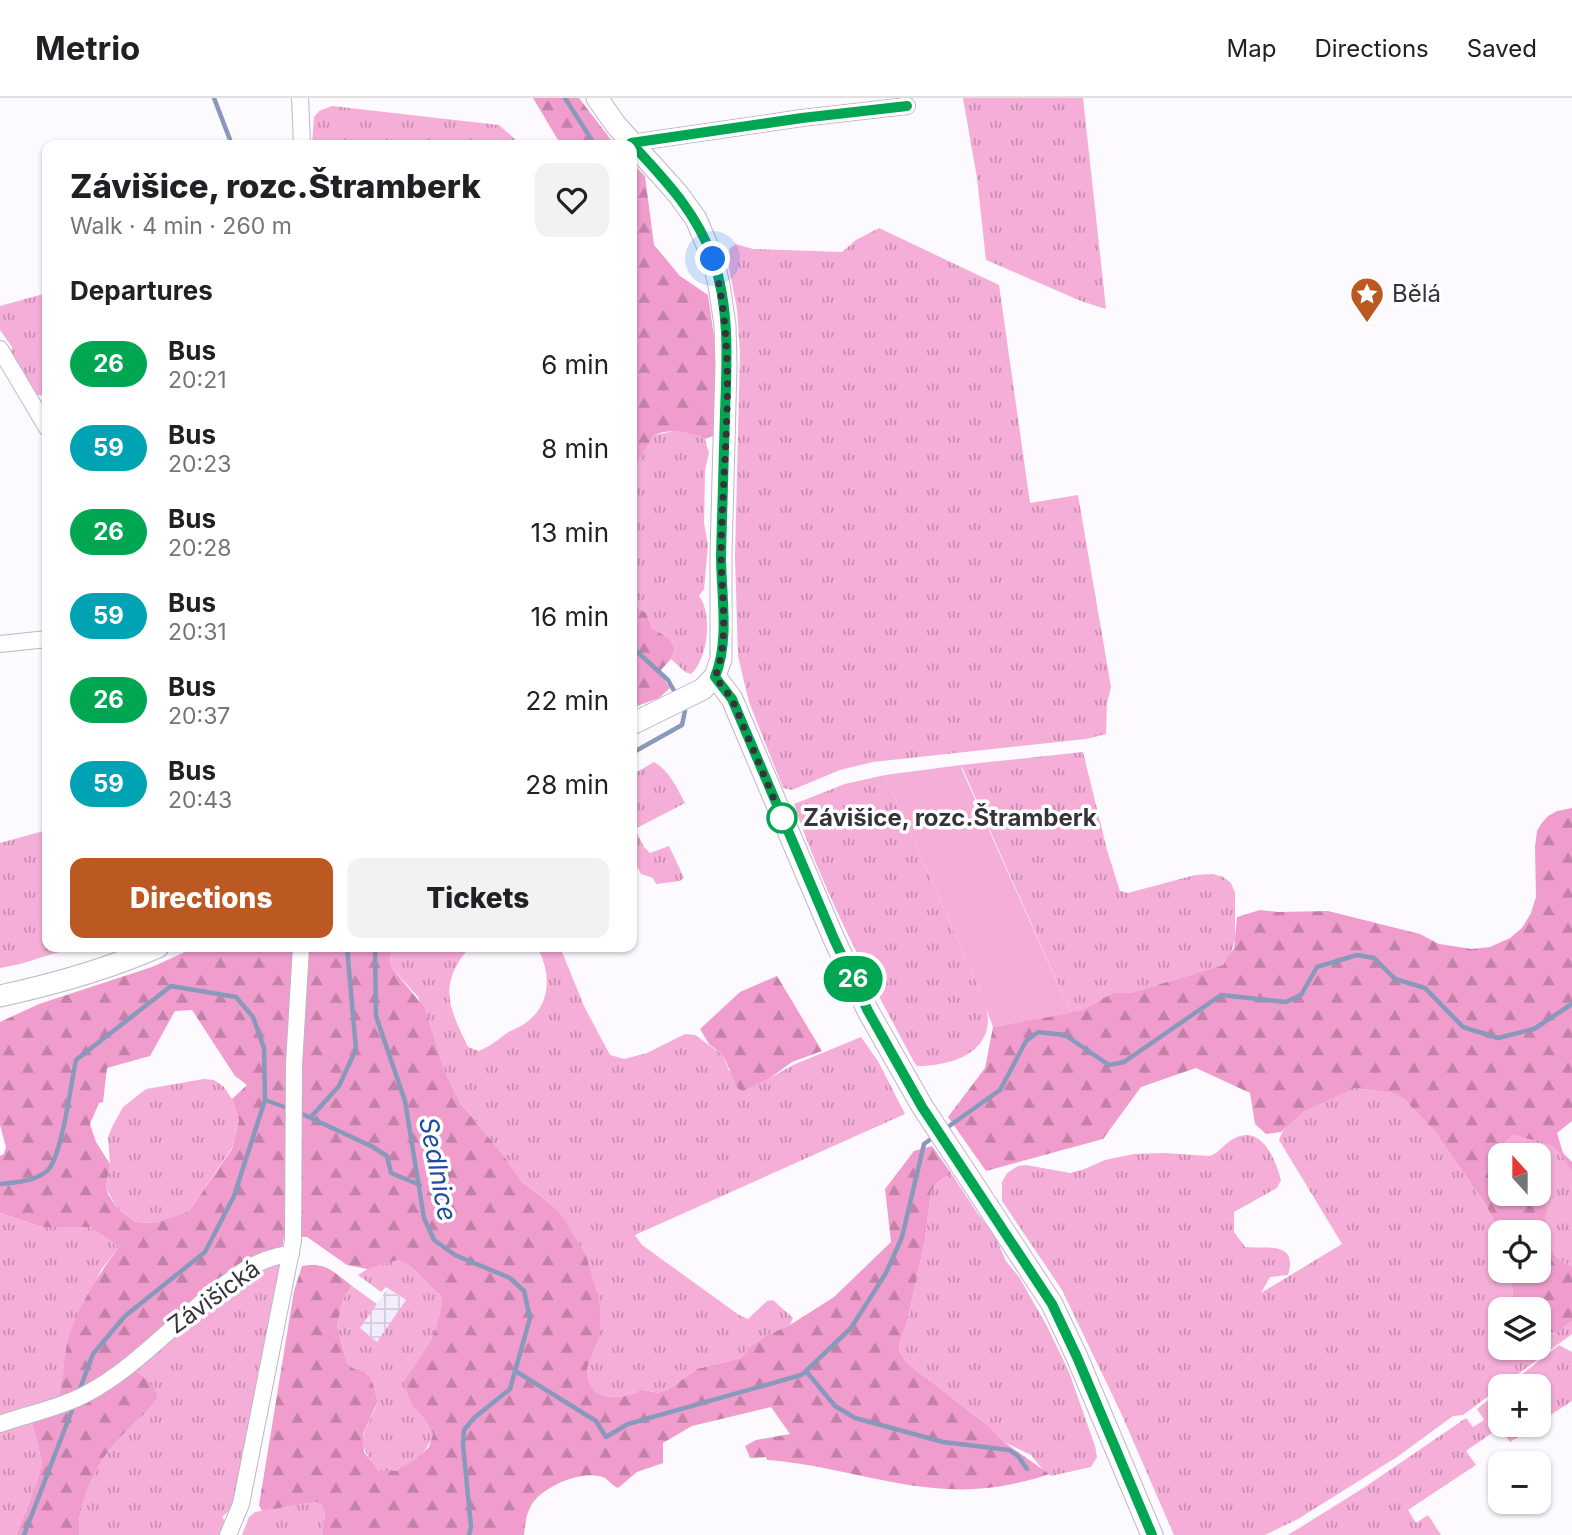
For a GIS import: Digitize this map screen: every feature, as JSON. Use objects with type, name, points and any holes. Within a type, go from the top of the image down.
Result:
[{"type":"street","points":[[300,98],[302,140]]},
{"type":"street","points":[[597,98],[629,140]]},
{"type":"street","points":[[637,142],[907,106]]},
{"type":"street","points":[[637,150],[678,194],[696,219],[713,259],[722,298],[726,366],[721,659],[715,677],[703,689],[637,722]]},
{"type":"street","points":[[0,349],[42,420]]},
{"type":"street","points":[[0,644],[42,640]]},
{"type":"street","points":[[715,677],[732,699],[834,939],[884,1041],[922,1107],[1027,1265],[1061,1322],[1152,1535]]},
{"type":"street","points":[[0,996],[85,975],[145,952]]},
{"type":"street","points":[[291,1254],[294,1176],[293,1065],[301,952]]},
{"type":"street","name":"Závišická","points":[[0,1423],[86,1394],[131,1363],[183,1317],[248,1267],[277,1255],[291,1254],[241,1504],[228,1535]]},
{"type":"shaded area","points":[[388,1288],[406,1301],[377,1342],[359,1329]]},
{"type":"green space","points":[[533,98],[579,98],[611,140],[558,140]]},
{"type":"green space","points":[[963,98],[1083,98],[1106,309],[986,260],[977,178]]},
{"type":"green space","points":[[332,106],[499,125],[516,140],[312,140],[314,117],[319,111]]},
{"type":"green space","points":[[637,168],[645,176],[654,245],[680,276],[708,295],[715,343],[716,435],[705,439],[680,432],[654,435],[637,464]]},
{"type":"green space","points":[[879,228],[999,285],[1030,503],[1078,495],[1111,687],[1107,703],[1106,734],[1086,739],[873,762],[840,770],[792,790],[783,788],[749,702],[738,656],[735,556],[740,353],[737,309],[727,257],[730,248],[736,244],[753,249],[842,252],[856,240]]},
{"type":"green space","points":[[42,294],[42,396],[37,395],[0,330],[0,306]]},
{"type":"green space","points":[[675,431],[690,433],[705,439],[709,453],[705,470],[704,523],[708,545],[704,589],[699,596],[706,614],[707,636],[701,658],[691,674],[671,659],[675,649],[670,639],[652,628],[646,613],[637,607],[637,464],[654,435]]},
{"type":"green space","points":[[637,607],[646,613],[652,628],[670,639],[675,649],[671,659],[659,672],[670,688],[659,698],[637,706]]},
{"type":"green space","points":[[1083,752],[1120,891],[1128,893],[1195,875],[1213,874],[1223,877],[1231,883],[1235,893],[1235,939],[1230,957],[1223,965],[1130,993],[1113,993],[1071,1013],[961,765]]},
{"type":"green space","points":[[654,762],[659,765],[676,786],[685,803],[637,828],[637,772]]},
{"type":"green space","points":[[961,765],[1071,1013],[993,1027],[978,986],[885,775]]},
{"type":"green space","points":[[885,775],[978,986],[988,1015],[986,1032],[981,1042],[964,1056],[941,1064],[917,1066],[914,1062],[833,903],[794,804],[845,784]]},
{"type":"green space","points":[[1572,808],[1572,1121],[1557,1133],[1563,1153],[1572,1162],[1572,1172],[1551,1143],[1514,1135],[1505,1143],[1488,1143],[1488,1206],[1546,1206],[1546,1220],[1494,1220],[1436,1133],[1404,1099],[1393,1093],[1355,1088],[1304,1111],[1281,1132],[1266,1134],[1255,1124],[1250,1093],[1196,1068],[1141,1087],[1103,1139],[986,1171],[948,1117],[985,1068],[993,1027],[1082,1010],[1113,993],[1130,993],[1223,965],[1234,948],[1237,917],[1260,910],[1328,911],[1420,934],[1439,944],[1472,949],[1490,947],[1510,938],[1522,928],[1536,897],[1537,831],[1548,816]]},
{"type":"green space","points":[[42,831],[42,952],[59,952],[0,968],[0,843]]},
{"type":"green space","points":[[637,833],[650,853],[669,846],[684,878],[656,884],[653,878],[641,874],[637,866]]},
{"type":"green space","points":[[185,952],[391,952],[392,968],[424,1007],[443,1067],[460,1103],[522,1182],[552,1205],[564,1219],[586,1255],[600,1306],[600,1334],[587,1368],[589,1382],[595,1391],[603,1396],[619,1397],[637,1393],[640,1389],[658,1393],[669,1389],[697,1369],[741,1358],[751,1346],[767,1335],[790,1325],[834,1297],[891,1242],[885,1189],[914,1151],[932,1146],[951,1173],[931,1191],[925,1240],[907,1322],[899,1344],[900,1353],[907,1363],[990,1427],[1004,1442],[1049,1474],[1013,1484],[980,1489],[949,1489],[767,1460],[766,1457],[750,1458],[745,1446],[756,1440],[790,1434],[771,1407],[692,1426],[663,1443],[663,1463],[637,1472],[618,1488],[605,1478],[587,1475],[555,1485],[537,1497],[532,1504],[524,1535],[322,1535],[325,1513],[322,1504],[316,1502],[262,1511],[259,1505],[294,1291],[302,1266],[324,1267],[352,1286],[343,1299],[337,1326],[347,1363],[354,1369],[364,1371],[371,1378],[378,1401],[363,1434],[364,1452],[379,1471],[396,1471],[429,1447],[433,1434],[414,1408],[403,1383],[434,1332],[442,1297],[410,1266],[398,1260],[367,1269],[347,1265],[307,1237],[284,1236],[281,1257],[211,1294],[204,1314],[197,1318],[184,1319],[133,1368],[152,1386],[157,1399],[116,1441],[99,1466],[83,1502],[80,1535],[16,1535],[42,1462],[31,1418],[55,1409],[62,1385],[67,1344],[76,1319],[96,1281],[119,1247],[90,1227],[42,1227],[0,1213],[0,1156],[4,1154],[6,1147],[0,1125],[0,1022],[39,1004],[152,967]],"holes":[[[192,1010],[235,1076],[247,1085],[232,1099],[239,1120],[232,1149],[189,1211],[155,1223],[136,1222],[117,1208],[106,1187],[110,1164],[96,1142],[90,1124],[99,1103],[103,1102],[107,1068],[150,1056],[175,1011]]]},
{"type":"green space","points":[[391,952],[466,952],[453,973],[449,996],[468,1047],[479,1051],[525,1024],[541,1006],[547,977],[540,952],[562,952],[584,1006],[610,1055],[624,1059],[647,1053],[685,1034],[695,1035],[723,1055],[729,1071],[770,1078],[793,1065],[861,1037],[878,1061],[905,1114],[635,1235],[642,1245],[739,1315],[748,1319],[767,1301],[773,1300],[793,1318],[790,1325],[767,1335],[751,1346],[741,1358],[697,1369],[669,1389],[658,1393],[641,1389],[637,1393],[619,1397],[603,1396],[595,1391],[589,1382],[587,1368],[592,1352],[591,1280],[586,1255],[552,1205],[522,1182],[460,1103],[443,1067],[418,997],[392,968]]},
{"type":"green space","points":[[777,976],[822,1051],[792,1062],[770,1078],[743,1091],[738,1089],[723,1055],[709,1044],[700,1029],[740,992]]},
{"type":"green space","points":[[204,1079],[214,1080],[224,1087],[232,1099],[239,1120],[232,1148],[189,1211],[155,1223],[136,1222],[117,1208],[106,1188],[110,1164],[108,1137],[113,1125],[123,1107],[146,1089]]},
{"type":"green space","points":[[1355,1088],[1393,1093],[1404,1099],[1436,1133],[1494,1220],[1488,1220],[1488,1283],[1512,1283],[1514,1297],[1488,1297],[1488,1360],[1537,1360],[1518,1374],[1488,1374],[1488,1396],[1463,1415],[1453,1416],[1397,1457],[1298,1519],[1265,1535],[1174,1535],[1121,1413],[1062,1290],[1002,1201],[1002,1182],[1007,1173],[1018,1166],[1070,1173],[1105,1160],[1134,1154],[1210,1156],[1243,1135],[1259,1139],[1271,1153],[1281,1180],[1277,1188],[1234,1212],[1234,1232],[1245,1247],[1284,1251],[1290,1264],[1288,1275],[1270,1277],[1261,1293],[1342,1244],[1279,1140],[1291,1121],[1322,1101]]},
{"type":"green space","points":[[1514,1135],[1550,1143],[1505,1143]]},
{"type":"green space","points":[[1551,1143],[1559,1149],[1572,1172],[1572,1267],[1559,1259],[1551,1249],[1551,1220],[1546,1220],[1547,1207],[1551,1206]]},
{"type":"green space","points":[[951,1173],[994,1234],[1006,1261],[1019,1277],[1047,1326],[1069,1372],[1095,1446],[1097,1457],[1091,1467],[1051,1476],[1031,1455],[1004,1442],[990,1427],[907,1363],[900,1353],[899,1344],[907,1322],[925,1240],[931,1191]]},
{"type":"green space","points":[[0,1213],[42,1227],[90,1227],[119,1247],[101,1270],[68,1343],[61,1396],[0,1419]]},
{"type":"green space","points":[[1551,1249],[1557,1257],[1572,1267],[1572,1321],[1556,1333],[1551,1332],[1551,1297],[1514,1297],[1512,1283],[1551,1283]]},
{"type":"green space","points":[[281,1257],[237,1490],[231,1509],[222,1517],[226,1522],[220,1535],[80,1535],[83,1502],[99,1466],[116,1441],[157,1399],[152,1386],[133,1368],[211,1294]]},
{"type":"green space","points":[[398,1260],[410,1266],[442,1297],[441,1318],[426,1349],[414,1408],[433,1434],[424,1451],[409,1465],[397,1471],[379,1471],[370,1460],[363,1443],[365,1430],[378,1401],[371,1378],[364,1371],[354,1369],[347,1363],[337,1326],[343,1299],[352,1286],[377,1304],[360,1328],[377,1342],[406,1300],[386,1287],[381,1292],[358,1275],[369,1268]]},
{"type":"green space","points":[[1572,1321],[1572,1334],[1551,1350],[1551,1332],[1556,1333]]},
{"type":"green space","points":[[1559,1345],[1572,1352],[1572,1401],[1551,1415],[1551,1374],[1522,1374],[1540,1360],[1551,1360],[1551,1351]]},
{"type":"green space","points":[[1488,1400],[1488,1436],[1466,1451],[1476,1465],[1408,1510],[1416,1523],[1428,1515],[1441,1535],[1288,1535],[1365,1487],[1466,1418],[1473,1427],[1484,1420],[1477,1409]]},
{"type":"green space","points":[[31,1418],[42,1462],[36,1485],[16,1535],[0,1535],[0,1428]]},
{"type":"green space","points":[[316,1502],[323,1504],[325,1513],[322,1535],[242,1535],[249,1517],[255,1512]]},
{"type":"waterway","points":[[214,98],[230,140]]},
{"type":"waterway","name":"Sedlnice","points":[[565,98],[592,140]]},
{"type":"waterway","name":"Sedlnice","points":[[637,652],[668,680],[677,696]]},
{"type":"waterway","name":"Sedlnice","points":[[637,750],[682,725],[685,711],[683,707]]},
{"type":"waterway","points":[[311,1117],[339,1086],[356,1049],[347,952]]},
{"type":"waterway","name":"Sedlnice","points":[[375,952],[376,1016],[405,1101],[424,1218],[434,1240],[455,1255],[510,1278],[524,1291],[530,1318],[510,1389],[474,1418],[464,1430],[471,1527],[469,1535]]},
{"type":"waterway","points":[[945,1129],[1000,1090],[1026,1041],[1038,1032],[1065,1035],[1109,1065],[1124,1062],[1221,995],[1286,1002],[1301,995],[1317,967],[1357,955],[1374,958],[1395,979],[1425,988],[1463,1027],[1498,1038],[1534,1029],[1572,1004]]},
{"type":"waterway","points":[[0,1184],[30,1179],[47,1171],[61,1136],[76,1060],[171,986],[236,997],[253,1017],[264,1048],[265,1100],[290,1109]]},
{"type":"waterway","points":[[78,1394],[93,1354],[125,1316],[205,1252],[234,1196],[265,1100]]},
{"type":"waterway","points":[[298,1112],[373,1147],[387,1156],[391,1173],[420,1185]]},
{"type":"waterway","points":[[517,1372],[596,1421],[606,1437],[628,1424],[801,1375],[851,1328],[886,1273],[902,1237],[924,1144],[935,1136]]},
{"type":"waterway","points":[[806,1371],[835,1406],[855,1418],[943,1442],[1009,1450],[1018,1456],[1027,1469]]},
{"type":"waterway","points":[[24,1535],[74,1405]]},
{"type":"bus line","name":"26","points":[[637,142],[907,106]]},
{"type":"bus line","name":"26","points":[[637,150],[678,194],[696,219],[713,259],[722,298],[726,366],[721,555],[722,636],[721,659],[715,677],[732,699],[834,939],[884,1041],[922,1107],[1052,1304],[1152,1535]]},
{"type":"place","name":"Bělá","points":[[1367,324]]},
{"type":"place","name":"Závišice, rozc.Štramberk","points":[[782,818]]},
{"type":"route","points":[[713,259],[724,312],[726,339],[722,636],[721,659],[715,677],[732,699],[784,823],[782,818]]}]
